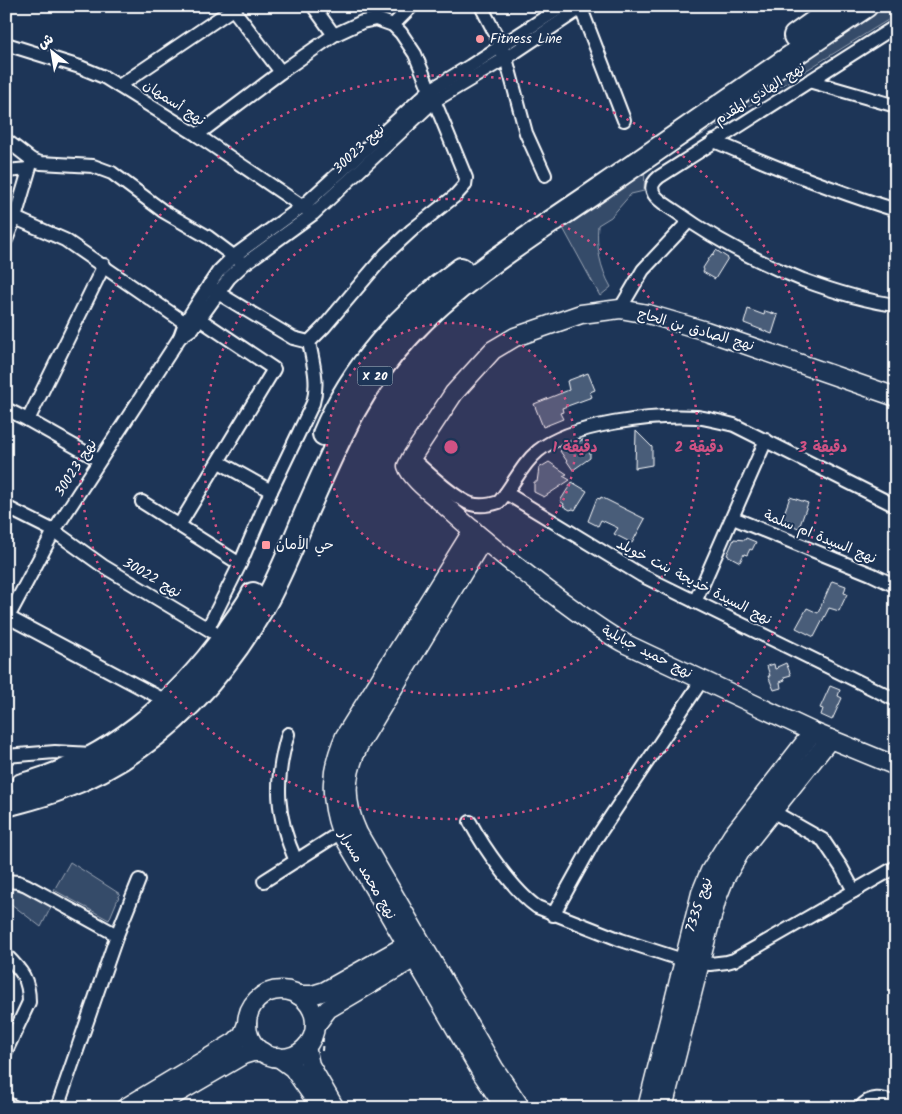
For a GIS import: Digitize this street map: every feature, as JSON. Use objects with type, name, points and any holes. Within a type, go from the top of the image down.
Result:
[{"type":"highway","name":"X 20","points":[[6,805],[60,789],[106,768],[129,754],[153,737],[190,704],[219,673],[223,638],[264,605],[344,427],[361,397],[384,364],[409,334],[454,293],[493,263],[866,6]]},
{"type":"highway","name":"X 20","points":[[6,789],[56,774],[97,754],[143,724],[190,680],[251,600],[266,570],[329,422],[347,390],[370,355],[398,323],[429,293],[836,7]]},
{"type":"street","points":[[313,6],[334,35]]},
{"type":"street","points":[[392,25],[412,6]]},
{"type":"street","points":[[481,6],[503,52],[526,133],[546,175]]},
{"type":"street","name":"نهج 30023","points":[[503,52],[563,6]]},
{"type":"street","name":"نهج 30023","points":[[7,618],[54,531],[213,289],[239,260],[308,210],[432,95],[582,7],[624,120]]},
{"type":"street","points":[[120,86],[235,8],[281,72]]},
{"type":"street","points":[[197,136],[281,72],[334,35],[362,22],[376,19],[392,25],[401,33],[415,54],[457,154],[466,178],[465,185],[455,196],[412,230],[386,254],[309,342]]},
{"type":"street","name":"نهج الهادي المقدم","points":[[689,221],[655,195],[652,190],[655,180],[896,26]]},
{"type":"street","name":"نهج أسمهان","points":[[6,44],[80,67],[120,86],[308,210]]},
{"type":"street","points":[[809,81],[896,106]]},
{"type":"street","points":[[6,140],[31,165]]},
{"type":"street","points":[[714,141],[852,197],[896,210]]},
{"type":"street","points":[[6,170],[40,163],[94,166],[112,173],[163,211],[208,237],[239,260]]},
{"type":"street","points":[[6,240],[15,218],[31,165]]},
{"type":"street","points":[[15,218],[66,240],[192,321],[274,369],[180,524]]},
{"type":"street","points":[[620,309],[643,270],[689,221],[738,250],[802,279],[852,296],[896,305]]},
{"type":"street","points":[[28,420],[104,265]]},
{"type":"street","points":[[213,289],[293,338],[309,342]]},
{"type":"street","name":"نهج الصادق بن الحاج","points":[[409,463],[454,393],[493,350],[516,337],[581,314],[620,309],[648,314],[706,331],[896,397]]},
{"type":"street","points":[[223,638],[240,564],[316,391],[314,366],[309,342]]},
{"type":"street","points":[[6,409],[99,460]]},
{"type":"street","points":[[409,463],[469,503],[488,505],[499,502],[526,462],[540,449],[565,436],[615,423],[675,416],[716,420],[734,425],[896,506]]},
{"type":"street","points":[[695,602],[766,440]]},
{"type":"street","points":[[219,462],[271,491]]},
{"type":"street","name":"نهج حميد جبايلية","points":[[409,463],[430,492],[478,535],[540,585],[606,633],[813,732],[896,766]]},
{"type":"street","name":"نهج السيدة خديجة بنت خويلد","points":[[506,493],[612,559],[695,602],[896,700]]},
{"type":"street","points":[[142,502],[180,524],[240,564]]},
{"type":"street","name":"نهج 30022","points":[[6,507],[54,531],[102,566],[223,638]]},
{"type":"street","name":"نهج السيدة ام سلمة","points":[[733,518],[896,586]]},
{"type":"street","name":"نهج محمد مسرار","points":[[478,535],[345,736],[338,752],[332,784],[333,800],[341,832],[521,1108]]},
{"type":"street","name":"نهج محمد مسرار","points":[[478,535],[359,745],[352,759],[346,789],[352,819],[358,833],[481,1072],[505,1108]]},
{"type":"street","points":[[7,618],[168,702]]},
{"type":"street","points":[[553,915],[593,843],[702,680]]},
{"type":"street","name":"نهج 7335","points":[[664,1108],[691,961],[701,893],[719,854],[813,732]]},
{"type":"street","points":[[288,734],[282,755],[278,799],[287,842],[296,861]]},
{"type":"street","name":"نهج 7335","points":[[647,1108],[691,961],[725,878],[740,852],[830,739]]},
{"type":"street","points":[[6,756],[55,752],[97,754]]},
{"type":"street","points":[[772,811],[823,840],[854,891]]},
{"type":"street","points":[[470,822],[479,839],[527,900],[538,908],[621,940],[691,961],[717,964],[734,960],[896,867]]},
{"type":"street","points":[[264,881],[341,832]]},
{"type":"street","points":[[6,880],[26,885],[117,935]]},
{"type":"street","points":[[57,1108],[117,935],[139,880]]},
{"type":"street","points":[[125,1108],[235,1042],[243,1034],[251,1009],[261,997],[268,993],[283,990],[298,995],[312,995],[417,948]]},
{"type":"street","points":[[157,1107],[243,1055],[253,1052],[271,1055],[293,1055],[306,1046],[320,1017],[328,1009],[417,948]]},
{"type":"street","points":[[6,955],[21,970],[28,984],[29,1002],[10,1028],[6,1051]]},
{"type":"street","points":[[298,995],[309,1005],[315,1026]]},
{"type":"street","points":[[247,1024],[253,1043],[293,1068],[314,1094],[321,1108]]},
{"type":"street","points":[[306,1046],[314,1094],[335,1108]]},
{"type":"street","points":[[314,1094],[332,1093],[344,1108]]},
{"type":"street","points":[[860,1108],[868,1100],[876,1098],[896,1103]]},
{"type":"street","points":[[6,1104],[16,1108]]},
{"type":"shaded area","points":[[875,6],[896,6],[896,15],[645,170],[644,191],[631,194],[611,217],[598,225],[600,257],[611,287],[600,296],[563,228]]},
{"type":"shaded area","points":[[70,862],[120,894],[109,920],[54,890]]},
{"type":"shaded area","points":[[6,883],[53,903],[41,927],[6,900]]},
{"type":"building","points":[[716,250],[728,258],[715,279],[703,272],[703,268]]},
{"type":"building","points":[[748,309],[764,315],[765,311],[778,315],[772,334],[744,323]]},
{"type":"building","points":[[588,373],[595,390],[590,392],[592,397],[562,408],[563,412],[560,413],[563,419],[543,427],[534,404],[569,390],[567,381]]},
{"type":"building","points":[[636,431],[652,447],[652,465],[635,468]]},
{"type":"building","points":[[584,440],[589,448],[590,458],[573,470],[560,451]]},
{"type":"building","points":[[549,462],[567,474],[563,476],[570,480],[544,497],[534,492],[534,482],[537,482],[539,468]]},
{"type":"building","points":[[572,482],[587,491],[575,510],[570,510],[563,506],[564,504],[560,501]]},
{"type":"building","points":[[601,497],[645,519],[632,543],[614,534],[618,528],[601,520],[598,526],[588,521],[597,498],[600,499]]},
{"type":"building","points":[[790,497],[808,503],[799,528],[790,525],[791,522],[782,519]]},
{"type":"building","points":[[746,538],[756,542],[747,555],[744,554],[740,562],[727,555],[734,539],[745,540]]},
{"type":"building","points":[[832,581],[846,586],[844,593],[847,594],[839,611],[829,608],[814,637],[796,628],[807,608],[818,613]]},
{"type":"building","points":[[786,663],[791,675],[784,677],[785,680],[780,682],[781,688],[774,690],[768,676],[770,676],[767,666],[774,664],[775,669]]},
{"type":"building","points":[[830,686],[840,690],[838,696],[842,698],[832,720],[821,715],[823,709],[820,708]]},
{"type":"place","name":"Fitness Line","points":[[480,39]]},
{"type":"place","name":"حي الأمان","points":[[266,545]]}]
